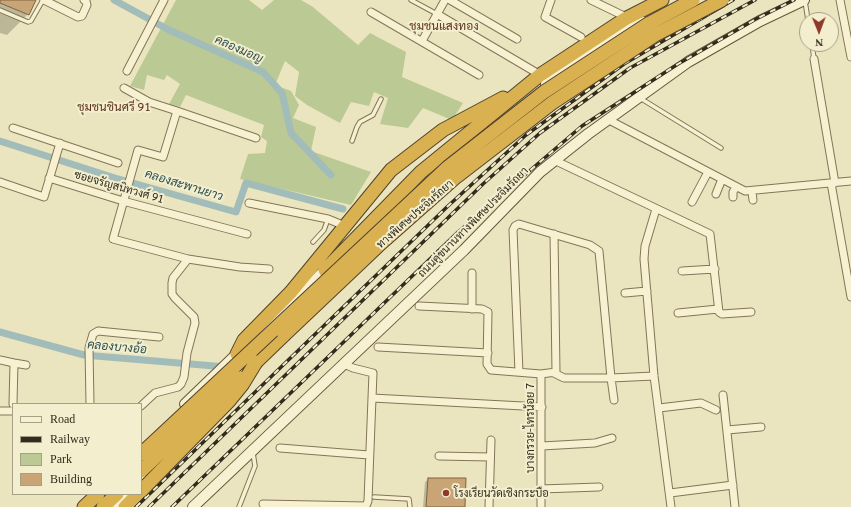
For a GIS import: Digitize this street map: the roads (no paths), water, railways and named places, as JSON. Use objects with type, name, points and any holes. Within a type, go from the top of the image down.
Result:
[{"type":"highway","points":[[332,270],[421,172],[521,90],[547,69],[612,28],[662,0]]},
{"type":"highway","name":"ทางพิเศษประจิมรัถยา","points":[[142,453],[448,167],[544,92],[648,24],[694,0]]},
{"type":"highway","name":"ทางพิเศษประจิมรัถยา","points":[[142,470],[378,246],[456,177],[546,107],[655,35],[722,0]]},
{"type":"highway","points":[[234,358],[244,340],[291,292],[391,170],[443,130],[521,90]]},
{"type":"highway","points":[[142,490],[229,401],[242,385],[256,362]]},
{"type":"highway","points":[[84,507],[97,495]]},
{"type":"highway","points":[[103,507],[116,495]]},
{"type":"highway","points":[[125,507],[137,495]]},
{"type":"main road","points":[[142,446],[234,358],[332,270],[350,271],[379,253],[458,182],[469,150],[476,141],[548,82],[632,27],[688,0]]},
{"type":"main road","name":"ถนนคู่ขนานทางพิเศษประจิมรัถยา","points":[[193,507],[464,250],[540,172],[556,161],[588,134],[688,62],[760,21],[805,0]]},
{"type":"main road","points":[[142,479],[344,286],[344,278],[332,270]]},
{"type":"main road","points":[[154,434],[172,450]]},
{"type":"main road","points":[[79,507],[91,495]]},
{"type":"main road","points":[[114,507],[126,495]]},
{"type":"street","points":[[44,0],[78,17],[82,16],[87,5],[86,1],[84,0]]},
{"type":"street","points":[[127,71],[149,26],[164,0]]},
{"type":"street","points":[[422,41],[445,0]]},
{"type":"street","points":[[450,0],[517,39]]},
{"type":"street","points":[[551,0],[545,17],[581,37]]},
{"type":"street","points":[[592,0],[622,15]]},
{"type":"street","points":[[840,0],[851,58]]},
{"type":"street","points":[[371,12],[479,75]]},
{"type":"street","points":[[437,14],[537,73]]},
{"type":"street","points":[[814,59],[851,297]]},
{"type":"street","points":[[124,88],[149,102],[256,138]]},
{"type":"street","points":[[177,111],[163,157],[138,150],[113,239],[188,259],[240,267],[269,269]]},
{"type":"street","points":[[609,120],[745,191],[752,192],[851,181]]},
{"type":"street","points":[[13,128],[118,163]]},
{"type":"street","points":[[0,182],[44,197],[60,144]]},
{"type":"street","points":[[556,161],[710,234],[715,269],[718,309],[722,314],[751,312]]},
{"type":"street","points":[[692,202],[708,172]]},
{"type":"street","name":"ซอยจรัญสนิทวงศ์ 91","points":[[50,175],[247,234]]},
{"type":"street","points":[[716,194],[722,179]]},
{"type":"street","points":[[733,197],[736,187]]},
{"type":"street","points":[[752,192],[753,200]]},
{"type":"street","points":[[249,202],[328,219],[345,226]]},
{"type":"street","points":[[656,209],[644,252],[654,376],[671,507]]},
{"type":"street","points":[[519,372],[513,230],[515,226],[519,224],[590,245],[599,251],[614,400]]},
{"type":"street","points":[[554,234],[558,369],[554,373]]},
{"type":"street","points":[[142,405],[155,393],[169,390],[181,384],[187,353],[195,324],[194,317],[175,298],[172,289],[173,278],[188,259]]},
{"type":"street","points":[[682,271],[715,269]]},
{"type":"street","points":[[472,273],[472,309]]},
{"type":"street","points":[[625,293],[647,291]]},
{"type":"street","points":[[419,306],[486,310],[490,314],[487,364],[491,370],[541,374],[554,373],[564,378],[654,376]]},
{"type":"street","points":[[678,313],[718,309]]},
{"type":"street","points":[[90,403],[89,348],[93,334],[98,331],[158,337]]},
{"type":"street","points":[[378,348],[488,353]]},
{"type":"street","points":[[0,360],[26,365]]},
{"type":"street","points":[[13,403],[14,363]]},
{"type":"street","points":[[263,504],[362,507],[367,504],[373,373],[344,364]]},
{"type":"street","name":"บางกรวย-ไทรน้อย 7","points":[[541,374],[541,507]]},
{"type":"street","points":[[723,394],[735,507]]},
{"type":"street","points":[[372,398],[542,407]]},
{"type":"street","points":[[659,408],[701,403],[716,410]]},
{"type":"street","points":[[0,411],[12,411]]},
{"type":"street","points":[[727,430],[761,427]]},
{"type":"street","points":[[542,446],[595,443],[612,438]]},
{"type":"street","points":[[489,507],[491,440]]},
{"type":"street","points":[[280,448],[369,455]]},
{"type":"street","points":[[439,456],[490,457]]},
{"type":"street","points":[[670,493],[733,486]]},
{"type":"street","points":[[541,489],[599,487]]},
{"type":"lane","points":[[0,10],[28,22],[31,21],[44,0]]},
{"type":"lane","points":[[411,0],[437,14]]},
{"type":"lane","points":[[805,0],[807,12]]},
{"type":"lane","points":[[813,52],[814,59]]},
{"type":"lane","points":[[639,97],[721,148]]},
{"type":"lane","points":[[352,141],[360,122],[373,115],[381,99]]},
{"type":"lane","points":[[313,242],[324,230],[328,219]]},
{"type":"lane","points":[[239,507],[255,466],[256,460],[252,452]]},
{"type":"lane","points":[[374,497],[408,499],[410,507]]},
{"type":"waterway","name":"คลองมอญ","points":[[114,0],[169,30],[263,72],[282,93],[291,133],[331,175]]},
{"type":"waterway","name":"คลองสะพานยาว","points":[[0,141],[115,178],[236,212],[246,183],[343,209]]},
{"type":"waterway","name":"คลองบางอ้อ","points":[[0,332],[84,355],[226,367]]},
{"type":"railway","points":[[136,507],[448,206],[526,135],[624,64],[733,0]]},
{"type":"railway","points":[[149,507],[483,184],[540,133],[630,68],[755,0]]},
{"type":"railway","points":[[172,507],[458,232],[582,126],[678,64],[756,19],[794,0]]},
{"type":"place","name":"โรงเรียนวัดเชิงกระบือ","points":[[446,493]]},
{"type":"district","name":"ชุมชนแสงทอง","points":[[444,26]]},
{"type":"district","name":"ชุมชนชินศรี 91","points":[[114,107]]}]
